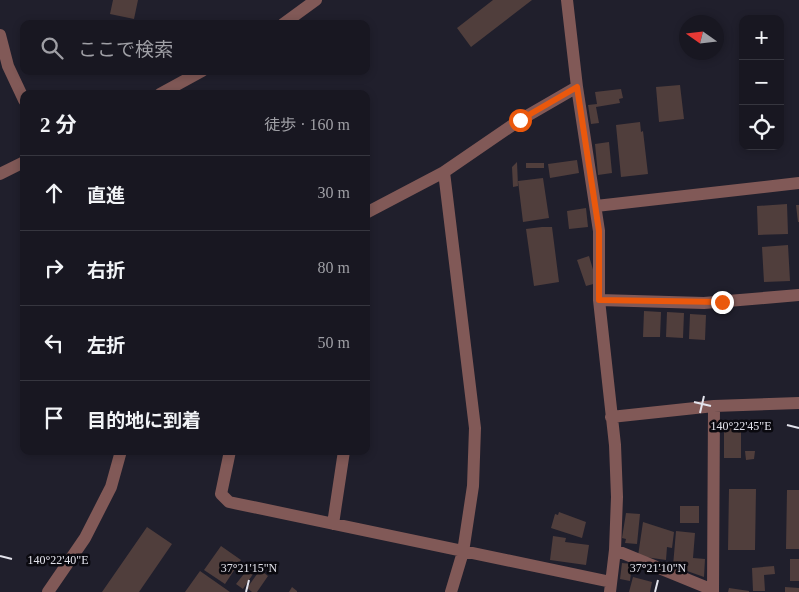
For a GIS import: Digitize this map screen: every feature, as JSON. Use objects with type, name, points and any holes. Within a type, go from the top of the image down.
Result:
[{"type":"street","points":[[288,20],[316,0]]},
{"type":"street","points":[[229,455],[221,494],[229,502],[463,552],[611,587],[615,550],[617,496],[599,300],[599,231],[577,87],[567,0]]},
{"type":"street","points":[[0,35],[4,66],[20,93]]},
{"type":"street","points":[[167,90],[195,75]]},
{"type":"street","points":[[370,212],[444,172],[520,120],[577,87]]},
{"type":"street","points":[[0,174],[20,164]]},
{"type":"street","points":[[444,172],[474,428],[473,486],[463,552],[451,592]]},
{"type":"street","points":[[596,206],[799,183]]},
{"type":"street","points":[[599,300],[704,303],[799,295]]},
{"type":"street","points":[[611,417],[714,406],[799,403]]},
{"type":"street","points":[[615,550],[713,591],[714,406]]},
{"type":"street","points":[[48,592],[85,538],[111,487],[120,455]]},
{"type":"street","points":[[333,524],[343,455]]},
{"type":"building","points":[[113,0],[138,0],[134,19],[110,14]]},
{"type":"building","points":[[493,0],[532,0],[471,47],[457,28]]},
{"type":"building","points":[[680,85],[684,119],[659,122],[656,87]]},
{"type":"building","points":[[621,89],[623,98],[619,99],[620,103],[596,107],[599,123],[591,124],[588,105],[597,104],[595,92]]},
{"type":"building","points":[[640,122],[641,132],[643,131],[648,174],[621,177],[616,125]]},
{"type":"building","points":[[609,142],[612,173],[598,175],[595,144]]},
{"type":"building","points":[[577,160],[579,173],[550,178],[548,164]]},
{"type":"building","points":[[517,162],[518,186],[513,187],[512,167]]},
{"type":"building","points":[[526,163],[544,163],[544,168],[526,168]]},
{"type":"building","points":[[543,178],[549,218],[523,222],[518,181]]},
{"type":"building","points":[[787,204],[788,234],[758,235],[757,206]]},
{"type":"building","points":[[796,205],[799,205],[799,222],[798,222]]},
{"type":"building","points":[[586,208],[588,227],[569,229],[567,211]]},
{"type":"building","points":[[552,227],[559,282],[534,286],[526,229]]},
{"type":"building","points":[[788,245],[790,281],[764,282],[762,247]]},
{"type":"building","points":[[589,256],[597,283],[586,286],[577,260]]},
{"type":"building","points":[[644,311],[661,312],[660,337],[643,337]]},
{"type":"building","points":[[667,312],[684,313],[683,338],[666,337]]},
{"type":"building","points":[[690,314],[706,315],[705,340],[689,339]]},
{"type":"building","points":[[724,427],[741,427],[741,458],[724,458]]},
{"type":"building","points":[[745,451],[755,451],[754,459],[746,460]]},
{"type":"building","points":[[729,489],[756,489],[755,550],[728,550]]},
{"type":"building","points":[[787,490],[799,490],[799,549],[786,549]]},
{"type":"building","points":[[680,506],[699,506],[699,523],[680,523]]},
{"type":"building","points":[[559,512],[586,522],[582,538],[551,528],[555,514],[558,515]]},
{"type":"building","points":[[626,513],[640,514],[637,544],[625,543],[626,539],[622,538]]},
{"type":"building","points":[[643,522],[674,532],[672,548],[667,547],[666,560],[638,556]]},
{"type":"building","points":[[147,527],[172,544],[139,592],[102,592]]},
{"type":"building","points":[[676,531],[695,533],[693,558],[705,559],[704,577],[673,566]]},
{"type":"building","points":[[553,536],[566,538],[565,542],[589,545],[586,565],[550,560]]},
{"type":"building","points":[[221,546],[241,560],[225,584],[204,570]]},
{"type":"building","points":[[790,559],[799,559],[799,581],[790,581]]},
{"type":"building","points":[[622,563],[632,564],[630,581],[620,579]]},
{"type":"building","points":[[774,566],[775,574],[764,575],[765,591],[753,591],[752,568]]},
{"type":"building","points":[[247,570],[253,574],[243,589],[236,584]]},
{"type":"building","points":[[260,570],[268,576],[257,592],[252,592],[247,588]]},
{"type":"building","points":[[200,571],[230,592],[185,592]]},
{"type":"building","points":[[633,577],[652,582],[650,592],[629,592]]},
{"type":"building","points":[[292,587],[297,591],[297,592],[289,592]]},
{"type":"building","points":[[785,587],[799,588],[799,592],[785,592]]},
{"type":"building","points":[[729,588],[749,591],[749,592],[728,592]]},
{"type":"route","points":[[520,120],[577,87],[599,231],[599,300],[722,302]]}]
